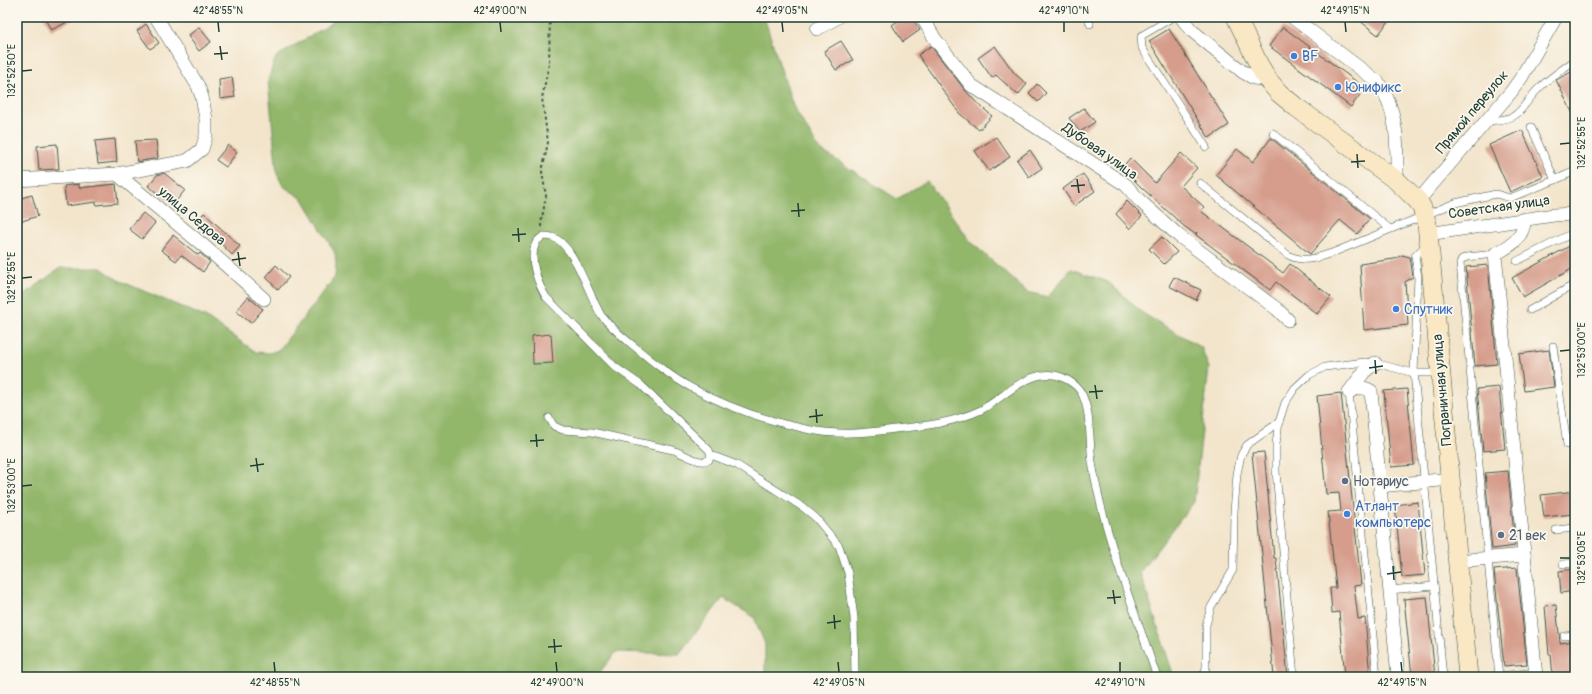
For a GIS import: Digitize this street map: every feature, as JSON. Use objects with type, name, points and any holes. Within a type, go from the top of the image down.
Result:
[{"type":"main road","points":[[1242,18],[1259,65],[1268,80],[1279,93],[1397,181],[1421,208]]},
{"type":"main road","name":"Пограничная улица","points":[[1421,208],[1429,238],[1468,677]]},
{"type":"street","name":"улица Седова","points":[[17,180],[117,174],[187,161],[202,149],[206,136],[206,119],[202,97],[198,86],[156,17]]},
{"type":"street","points":[[817,29],[838,17]]},
{"type":"street","name":"Дубовая улица","points":[[922,17],[935,39],[971,85],[1126,185],[1139,200],[1179,236],[1278,309],[1288,320]]},
{"type":"street","points":[[1181,17],[1191,30],[1243,72],[1254,78],[1268,80]]},
{"type":"street","points":[[1292,17],[1378,82],[1386,93],[1391,106],[1396,132],[1397,181]]},
{"type":"street","name":"Прямой переулок","points":[[1421,208],[1521,78],[1556,17]]},
{"type":"street","name":"улица Седова","points":[[117,174],[264,298]]},
{"type":"street","name":"Советская улица","points":[[1429,238],[1525,219],[1575,214]]},
{"type":"street","points":[[1525,219],[1523,231],[1514,244],[1495,254],[1524,555],[1532,675]]},
{"type":"street","points":[[1349,392],[1364,372],[1375,363]]},
{"type":"street","points":[[1349,392],[1361,387],[1367,388],[1371,391],[1398,677]]},
{"type":"street","points":[[1380,486],[1450,479]]},
{"type":"street","points":[[1457,561],[1524,555]]},
{"type":"lane","points":[[1173,17],[1141,36],[1142,48],[1206,147]]},
{"type":"lane","points":[[1487,121],[1502,120],[1519,113],[1539,88],[1575,60]]},
{"type":"lane","points":[[1531,127],[1555,180]]},
{"type":"lane","points":[[1273,132],[1390,229]]},
{"type":"lane","points":[[1200,183],[1288,255],[1294,258],[1306,260],[1320,257],[1390,229],[1421,208],[1496,194],[1510,198],[1575,171]]},
{"type":"lane","points":[[1517,261],[1575,232]]},
{"type":"lane","points":[[855,677],[853,611],[848,573],[839,546],[816,518],[804,508],[738,465],[711,455],[708,450],[641,385],[615,367],[546,297],[539,284],[534,269],[536,242],[543,236],[552,236],[561,242],[571,254],[580,270],[592,299],[602,315],[616,331],[660,367],[691,388],[721,402],[807,430],[856,434],[937,425],[982,409],[1026,380],[1040,375],[1053,374],[1066,378],[1078,387],[1084,398],[1088,414],[1093,467],[1108,533],[1157,677]]},
{"type":"lane","points":[[1429,238],[1415,256],[1418,277],[1414,373],[1443,677]]},
{"type":"lane","points":[[1495,254],[1467,257],[1462,259],[1460,263],[1499,677],[1532,675]]},
{"type":"lane","points":[[1530,310],[1575,284]]},
{"type":"lane","points":[[1553,346],[1567,445],[1575,445]]},
{"type":"lane","points":[[1294,677],[1276,471],[1278,422],[1285,404],[1295,388],[1309,375],[1325,367],[1365,362],[1375,363],[1414,373],[1440,373]]},
{"type":"lane","points":[[1349,392],[1377,677]]},
{"type":"lane","points":[[549,418],[554,426],[563,430],[592,432],[673,450],[684,453],[698,462],[704,463],[709,460],[711,455]]},
{"type":"lane","points":[[1203,677],[1206,668],[1206,625],[1211,607],[1233,570],[1234,512],[1237,474],[1241,455],[1248,445],[1278,422]]},
{"type":"lane","points":[[1556,530],[1575,528]]},
{"type":"lane","points":[[1563,564],[1575,563]]},
{"type":"lane","points":[[1389,590],[1434,586]]},
{"type":"lane","points":[[1564,636],[1575,635]]},
{"type":"path","points":[[543,236],[541,224],[546,196],[542,172],[548,142],[542,98],[549,64],[550,17]]},
{"type":"green space","points":[[334,17],[764,17],[793,106],[819,149],[897,199],[927,181],[971,242],[1027,292],[1048,297],[1071,269],[1108,282],[1144,314],[1201,347],[1209,368],[1194,502],[1140,572],[1174,677],[765,677],[765,644],[754,617],[723,598],[679,654],[616,652],[596,677],[17,677],[17,304],[24,295],[60,268],[101,268],[118,280],[205,317],[256,352],[269,353],[279,350],[335,277],[336,264],[335,253],[303,199],[283,186],[277,174],[268,80],[276,57],[333,22]]},
{"type":"building","points":[[44,17],[78,17],[51,30]]},
{"type":"building","points":[[903,17],[911,17],[920,30],[903,42],[892,25]]},
{"type":"building","points":[[1355,17],[1392,17],[1378,35]]},
{"type":"building","points":[[146,24],[159,43],[150,49],[137,31]]},
{"type":"building","points":[[199,27],[211,42],[199,51],[188,36]]},
{"type":"building","points":[[1283,27],[1365,88],[1351,107],[1269,46]]},
{"type":"building","points":[[1169,29],[1229,125],[1209,138],[1149,41]]},
{"type":"building","points":[[841,41],[853,60],[836,70],[824,51]]},
{"type":"building","points":[[931,46],[965,90],[992,116],[979,130],[959,113],[918,55]]},
{"type":"building","points":[[995,46],[1015,74],[1027,84],[1018,95],[996,75],[992,78],[978,58]]},
{"type":"building","points":[[1575,70],[1575,118],[1556,80]]},
{"type":"building","points":[[232,77],[235,97],[220,99],[219,79]]},
{"type":"building","points":[[1037,84],[1046,93],[1038,102],[1029,93]]},
{"type":"building","points":[[1084,108],[1095,122],[1080,132],[1069,118]]},
{"type":"building","points":[[1522,130],[1543,177],[1510,192],[1489,145]]},
{"type":"building","points":[[996,137],[1010,157],[989,171],[975,151]]},
{"type":"building","points":[[1271,138],[1370,219],[1357,234],[1340,220],[1310,254],[1216,175],[1237,149],[1253,162]]},
{"type":"building","points":[[115,139],[117,162],[98,164],[95,141]]},
{"type":"building","points":[[156,140],[158,158],[137,162],[135,141]]},
{"type":"building","points":[[57,144],[59,169],[39,170],[37,146]]},
{"type":"building","points":[[228,145],[237,152],[226,167],[216,160]]},
{"type":"building","points":[[1030,150],[1042,168],[1029,177],[1017,160]]},
{"type":"building","points":[[1181,153],[1197,168],[1181,186],[1204,207],[1201,211],[1283,273],[1290,264],[1331,297],[1317,314],[1276,282],[1270,290],[1196,235],[1197,232],[1195,234],[1185,227],[1122,168],[1130,158],[1155,183]]},
{"type":"building","points":[[164,173],[185,190],[173,205],[148,186],[157,175]]},
{"type":"building","points":[[1083,174],[1095,191],[1074,206],[1063,189]]},
{"type":"building","points":[[79,184],[79,188],[116,184],[118,203],[96,205],[96,202],[66,206],[64,186]]},
{"type":"building","points":[[32,195],[38,216],[19,222],[17,215],[17,199]]},
{"type":"building","points":[[1127,201],[1142,216],[1130,229],[1116,214]]},
{"type":"building","points":[[143,213],[155,223],[142,239],[129,229]]},
{"type":"building","points":[[204,213],[240,246],[232,255],[210,232],[209,234],[195,223]]},
{"type":"building","points":[[173,235],[198,255],[200,253],[210,262],[203,272],[181,255],[176,261],[161,250]]},
{"type":"building","points":[[1162,237],[1177,252],[1164,264],[1149,249]]},
{"type":"building","points":[[1575,243],[1575,267],[1523,297],[1512,278]]},
{"type":"building","points":[[1402,255],[1410,257],[1413,277],[1405,282],[1408,325],[1364,330],[1360,264],[1394,259]]},
{"type":"building","points":[[276,265],[289,277],[278,290],[266,277]]},
{"type":"building","points":[[1488,265],[1497,364],[1475,366],[1466,267]]},
{"type":"building","points":[[1174,277],[1201,290],[1196,300],[1169,286]]},
{"type":"building","points":[[248,297],[263,309],[251,323],[236,311]]},
{"type":"building","points":[[551,334],[553,363],[533,364],[532,336]]},
{"type":"building","points":[[1549,350],[1554,387],[1524,391],[1519,354]]},
{"type":"building","points":[[1499,387],[1505,449],[1483,451],[1477,389]]},
{"type":"building","points":[[1407,389],[1414,465],[1391,467],[1384,391]]},
{"type":"building","points":[[1341,393],[1361,585],[1354,586],[1358,619],[1365,618],[1370,677],[1345,677],[1339,612],[1332,613],[1330,588],[1336,588],[1328,512],[1341,511],[1339,493],[1326,494],[1317,396]]},
{"type":"building","points":[[1264,452],[1274,558],[1276,558],[1288,677],[1274,677],[1252,453]]},
{"type":"building","points":[[1508,471],[1515,546],[1492,549],[1485,473]]},
{"type":"building","points":[[1575,491],[1575,514],[1544,517],[1541,495]]},
{"type":"building","points":[[1418,502],[1425,575],[1402,577],[1395,505]]},
{"type":"building","points":[[1517,568],[1527,664],[1504,666],[1494,570]]},
{"type":"building","points":[[1575,569],[1575,591],[1561,593],[1559,571]]},
{"type":"building","points":[[1427,597],[1435,677],[1412,677],[1404,599]]},
{"type":"building","points":[[1556,605],[1560,643],[1575,641],[1575,677],[1553,677],[1551,655],[1549,655],[1545,606]]},
{"type":"place","name":"BF","points":[[1294,56]]},
{"type":"place","name":"Юнификс","points":[[1338,87]]},
{"type":"place","name":"Спутник","points":[[1396,309]]},
{"type":"place","name":"Нотариус","points":[[1345,481]]},
{"type":"place","name":"Атлант компьютерс","points":[[1347,514]]},
{"type":"place","name":"21 век","points":[[1501,535]]}]
